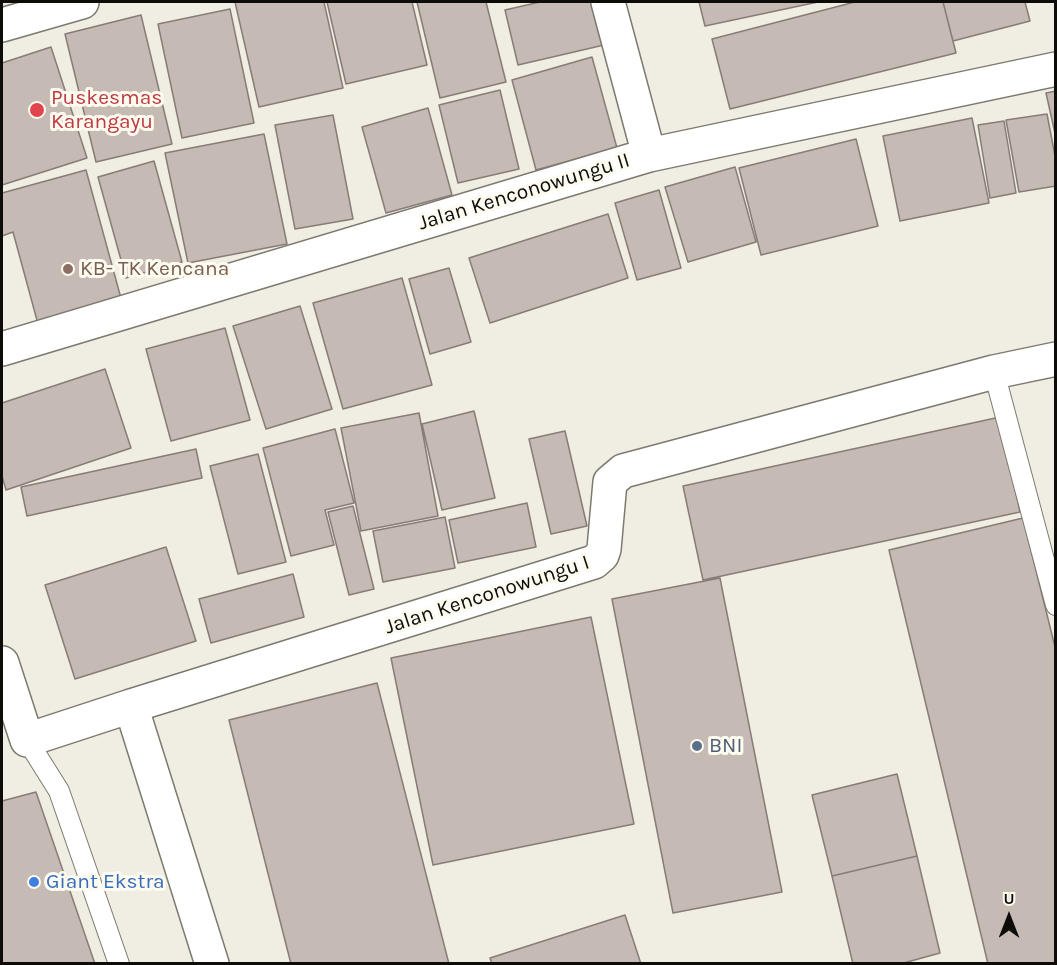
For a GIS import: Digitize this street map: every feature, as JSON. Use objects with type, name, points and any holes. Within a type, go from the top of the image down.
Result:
[{"type":"street","points":[[2,25],[82,2]]},
{"type":"street","points":[[608,2],[649,155]]},
{"type":"street","name":"Jalan Kenconowungu II","points":[[2,349],[649,155],[1056,69]]},
{"type":"street","name":"Jalan Kenconowungu I","points":[[14,744],[594,562],[602,555],[604,549],[610,482],[623,471],[994,372],[1056,359]]},
{"type":"street","points":[[2,663],[14,744]]},
{"type":"street","points":[[131,706],[212,963]]},
{"type":"lane","points":[[994,372],[1056,605]]},
{"type":"lane","points":[[14,744],[59,791],[119,963]]},
{"type":"building","points":[[235,2],[324,2],[343,88],[259,107]]},
{"type":"building","points":[[327,2],[412,2],[427,65],[346,84]]},
{"type":"building","points":[[417,2],[486,2],[506,82],[440,98]]},
{"type":"building","points":[[540,2],[593,2],[604,45],[518,65],[505,10]]},
{"type":"building","points":[[699,2],[818,2],[705,26]]},
{"type":"building","points":[[855,2],[943,2],[956,53],[730,109],[712,39]]},
{"type":"building","points":[[943,2],[1025,2],[1030,21],[953,41]]},
{"type":"building","points":[[230,9],[254,123],[182,138],[158,24]]},
{"type":"building","points":[[141,15],[172,144],[96,162],[65,34]]},
{"type":"building","name":"Puskesmas Karangayu","points":[[51,47],[87,158],[2,185],[2,63]]},
{"type":"building","points":[[592,57],[617,148],[536,170],[512,80]]},
{"type":"building","points":[[500,90],[519,169],[458,183],[439,105]]},
{"type":"building","points":[[1056,91],[1056,138],[1046,93]]},
{"type":"building","points":[[428,108],[452,195],[386,213],[362,127]]},
{"type":"building","points":[[1047,114],[1056,161],[1056,186],[1019,192],[1006,120]]},
{"type":"building","points":[[333,115],[353,219],[295,229],[275,125]]},
{"type":"building","points":[[972,118],[989,203],[900,221],[883,136]]},
{"type":"building","points":[[1004,121],[1016,193],[990,198],[978,125]]},
{"type":"building","points":[[264,134],[287,244],[188,263],[165,153]]},
{"type":"building","points":[[856,139],[878,226],[761,255],[739,168]]},
{"type":"building","points":[[154,161],[182,262],[126,278],[98,177]]},
{"type":"building","points":[[735,167],[756,242],[688,262],[665,187]]},
{"type":"building","name":"KB- TK Kencana","points":[[86,170],[122,302],[38,324],[13,232],[2,236],[2,193]]},
{"type":"building","points":[[659,190],[681,268],[637,280],[615,203]]},
{"type":"building","points":[[608,214],[628,278],[490,323],[469,258]]},
{"type":"building","points":[[449,268],[471,342],[430,354],[409,279]]},
{"type":"building","points":[[402,278],[432,385],[343,409],[313,303]]},
{"type":"building","points":[[300,306],[332,409],[266,429],[233,326]]},
{"type":"building","points":[[225,328],[250,420],[171,441],[146,349]]},
{"type":"building","points":[[105,369],[131,448],[6,490],[2,476],[2,403]]},
{"type":"building","points":[[474,411],[495,498],[442,510],[422,424]]},
{"type":"building","points":[[419,413],[438,516],[361,531],[341,428]]},
{"type":"building","points":[[1000,417],[1020,512],[703,580],[683,486]]},
{"type":"building","points":[[335,429],[354,503],[325,510],[334,545],[291,556],[263,448]]},
{"type":"building","points":[[565,431],[587,526],[551,534],[529,439]]},
{"type":"building","points":[[196,449],[202,478],[27,516],[21,487]]},
{"type":"building","points":[[258,454],[286,562],[238,574],[210,466]]},
{"type":"building","points":[[527,503],[536,547],[458,563],[449,520]]},
{"type":"building","points":[[353,506],[374,589],[349,595],[328,512]]},
{"type":"building","points":[[445,517],[455,568],[383,582],[373,531]]},
{"type":"building","points":[[1023,518],[1056,651],[1056,964],[988,964],[889,550]]},
{"type":"building","points":[[166,547],[196,641],[75,679],[45,585]]},
{"type":"building","points":[[293,574],[304,617],[211,643],[199,599]]},
{"type":"building","name":"BNI","points":[[720,578],[782,892],[673,913],[612,599]]},
{"type":"building","points":[[591,617],[634,824],[433,865],[391,658]]},
{"type":"building","points":[[377,683],[449,964],[291,964],[229,720]]},
{"type":"building","points":[[897,774],[917,856],[832,876],[812,795]]},
{"type":"building","name":"Giant Ekstra","points":[[36,792],[95,964],[2,964],[2,801]]},
{"type":"building","points":[[917,856],[940,953],[900,964],[853,964],[832,876]]},
{"type":"building","points":[[625,915],[641,964],[492,964],[490,958]]},
{"type":"place","name":"Puskesmas Karangayu","points":[[37,110]]},
{"type":"place","name":"KB- TK Kencana","points":[[68,269]]},
{"type":"place","name":"BNI","points":[[697,746]]},
{"type":"place","name":"Giant Ekstra","points":[[34,882]]}]
